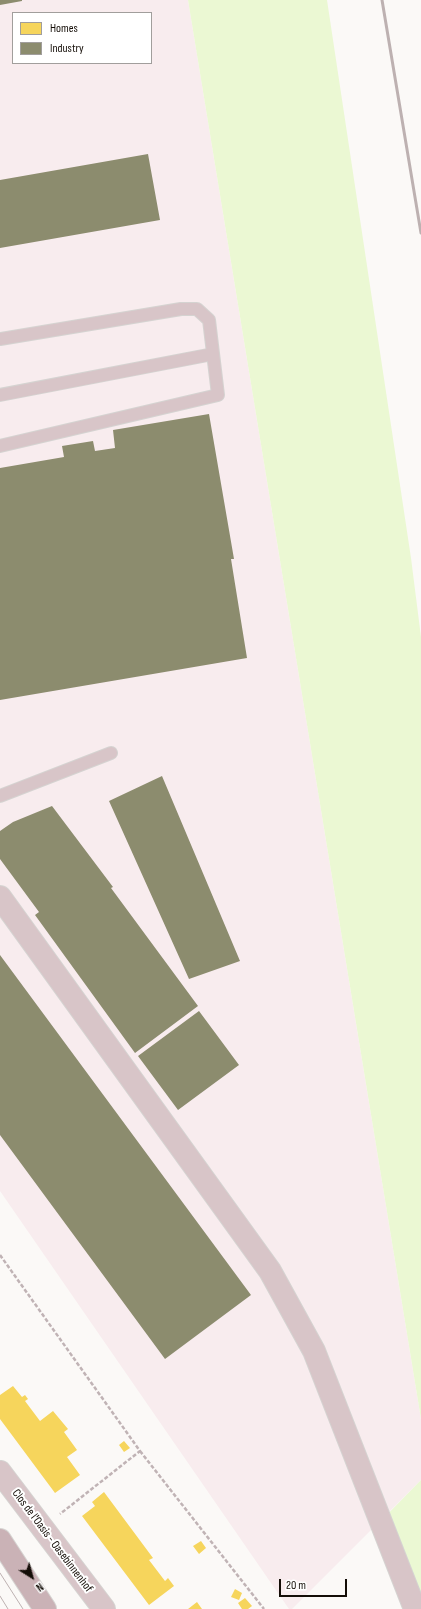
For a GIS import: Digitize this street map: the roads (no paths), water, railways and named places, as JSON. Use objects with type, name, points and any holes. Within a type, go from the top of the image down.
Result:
[{"type":"main road","points":[[0,1540],[45,1609]]},
{"type":"street","points":[[0,897],[270,1271],[314,1351],[415,1609]]},
{"type":"street","name":"Clos de l'Oasis - Oasebinnenhof","points":[[0,1472],[104,1609]]},
{"type":"lane","points":[[0,339],[181,309],[197,309],[209,320],[218,395],[0,446]]},
{"type":"lane","points":[[0,395],[213,354]]},
{"type":"lane","points":[[0,796],[111,753]]},
{"type":"tram line","points":[[0,1573],[23,1609]]},
{"type":"tram line","points":[[0,1596],[8,1609]]},
{"type":"railway","points":[[382,0],[421,233]]}]
